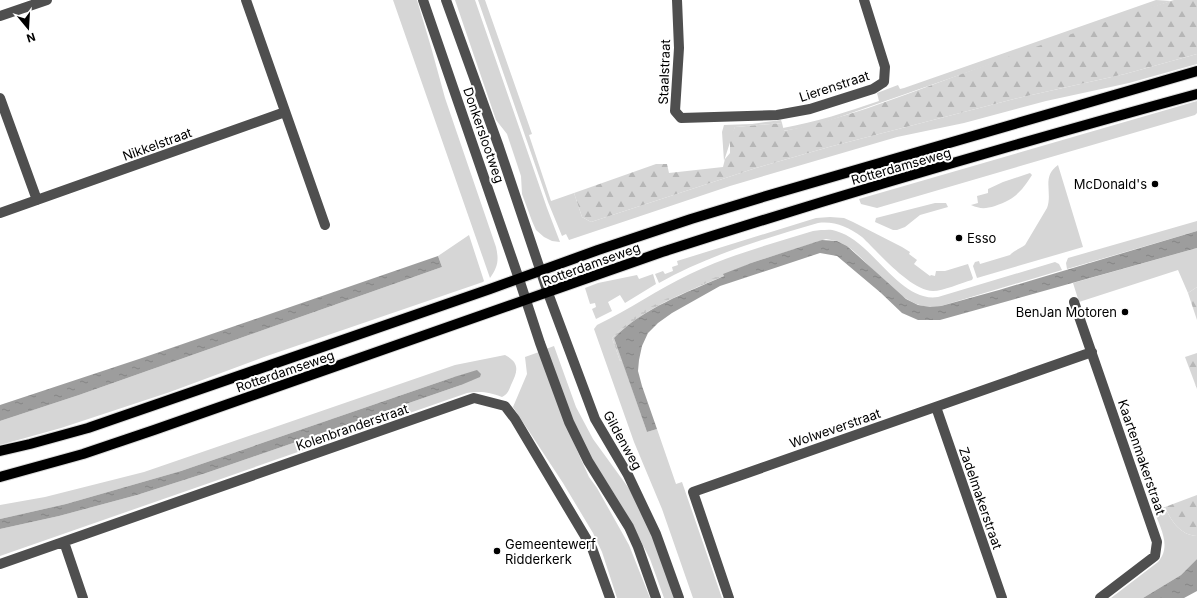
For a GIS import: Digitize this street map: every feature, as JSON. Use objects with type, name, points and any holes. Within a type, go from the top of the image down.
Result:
[{"type":"main road","name":"Rotterdamseweg","points":[[0,451],[88,428],[519,279],[598,250],[763,197],[1197,71]]},
{"type":"main road","name":"Rotterdamseweg","points":[[0,477],[83,454],[526,301],[662,252],[743,226],[1101,120],[1197,94]]},
{"type":"street","points":[[1,13],[47,0]]},
{"type":"street","points":[[246,0],[325,225]]},
{"type":"street","name":"Donkerslootweg","points":[[423,0],[526,301]]},
{"type":"street","name":"Donkerslootweg","points":[[446,0],[529,233],[548,293]]},
{"type":"street","name":"Staalstraat","points":[[677,0],[679,48],[675,111],[681,118],[777,115]]},
{"type":"street","name":"Lierenstraat","points":[[777,115],[810,109],[873,89],[884,82],[885,67],[864,0]]},
{"type":"street","points":[[0,98],[37,200]]},
{"type":"street","name":"Nikkelstraat","points":[[0,213],[285,112]]},
{"type":"street","name":"Gildenweg","points":[[548,293],[595,419],[628,475],[656,534],[679,598]]},
{"type":"street","points":[[526,301],[569,422],[588,461],[629,527],[638,547],[656,598]]},
{"type":"street","name":"Kaartenmakerstraat","points":[[1074,302],[1157,542],[1155,556],[1100,598]]},
{"type":"street","name":"Wolweverstraat","points":[[729,598],[693,492],[1092,352]]},
{"type":"street","name":"Kolenbranderstraat","points":[[0,564],[474,398],[505,406],[515,419],[592,548],[610,598]]},
{"type":"street","name":"Zadelmakerstraat","points":[[936,407],[1002,598]]},
{"type":"street","points":[[64,542],[83,598]]},
{"type":"green space","points":[[393,0],[417,0],[445,98],[496,247],[497,263],[490,278]]},
{"type":"green space","points":[[455,0],[475,0],[560,242],[552,241],[544,237],[536,230],[532,221],[522,194],[521,176],[507,134],[496,120]]},
{"type":"green space","points":[[478,0],[485,0],[532,134],[529,135],[551,201],[574,193],[582,217],[591,222],[756,168],[829,147],[1014,99],[1125,74],[1197,54],[1197,64],[1129,83],[1046,101],[964,123],[897,137],[730,186],[569,240],[566,234],[562,236],[548,202]]},
{"type":"green space","points":[[1156,0],[1171,1],[837,118],[812,126],[783,131],[783,128],[807,123],[879,101],[877,93],[898,85],[900,89],[904,88]]},
{"type":"green space","points":[[1174,0],[1197,0],[1197,54],[1125,74],[1014,99],[829,147],[756,168],[591,222],[582,217],[574,193],[656,164],[667,164],[669,173],[723,167],[725,159],[730,153],[730,138],[735,127],[782,123],[784,131],[826,121],[887,101],[1089,28]]},
{"type":"green space","points":[[1197,101],[1197,113],[1195,115],[877,208],[861,204],[859,199]]},
{"type":"green space","points":[[781,120],[782,123],[735,127],[724,161],[722,132],[724,125],[752,124]]},
{"type":"green space","points":[[1058,165],[1083,247],[977,278],[973,266],[975,262],[979,261],[980,264],[1010,255],[1025,245],[1047,208],[1050,175]]},
{"type":"green space","points":[[1030,173],[1032,175],[1024,186],[1013,198],[1008,201],[985,208],[971,205],[978,203],[977,196],[988,193],[988,189],[1003,182]]},
{"type":"green space","points":[[935,203],[946,203],[948,207],[920,215],[905,227],[897,230],[893,230],[875,222],[876,218]]},
{"type":"green space","points":[[816,218],[844,218],[902,247],[910,252],[909,254],[917,260],[914,264],[930,276],[935,276],[936,271],[945,271],[968,264],[973,278],[972,280],[942,290],[933,291],[924,289],[915,285],[895,270],[857,233],[830,223],[818,223],[737,248],[697,264],[659,283],[655,274],[663,271],[665,274],[673,271],[672,267],[678,265],[677,261]]},
{"type":"green space","points":[[1197,221],[1197,231],[1067,269],[1066,263],[1068,258]]},
{"type":"green space","points":[[834,230],[849,237],[862,246],[898,281],[911,291],[924,296],[938,297],[1055,262],[1059,264],[1062,270],[941,306],[927,307],[914,303],[902,296],[847,246],[837,241],[826,239],[754,262],[668,299],[625,325],[612,338],[620,361],[622,360],[647,432],[657,429],[676,484],[682,482],[722,598],[693,598],[662,509],[634,442],[594,329],[597,325],[621,313],[666,286],[705,267],[750,250],[813,231]]},
{"type":"green space","points":[[469,235],[484,281],[483,282],[264,357],[170,392],[61,428],[0,445],[0,421],[79,395],[442,267],[438,256]]},
{"type":"green space","points":[[1197,248],[1197,287],[1188,293],[1178,270],[1079,302],[1073,283]]},
{"type":"green space","points":[[653,274],[656,284],[625,303],[620,295],[608,302],[612,311],[596,319],[592,309],[596,307],[595,303],[590,304],[585,288],[598,283],[637,275],[639,279]]},
{"type":"green space","points":[[723,274],[724,276],[652,309],[625,327],[614,338],[622,360],[620,361],[612,338],[623,327],[635,317],[659,302]]},
{"type":"green space","points":[[1197,287],[1197,320],[1188,293]]},
{"type":"green space","points":[[554,346],[576,407],[593,439],[630,490],[654,538],[674,598],[664,598],[650,559],[629,518],[586,449],[566,404],[546,349]]},
{"type":"green space","points":[[539,352],[565,423],[589,477],[597,488],[629,545],[650,598],[617,598],[602,552],[593,533],[563,483],[513,407],[527,374],[525,357]]},
{"type":"green space","points":[[1197,353],[1197,389],[1185,357]]},
{"type":"green space","points":[[505,355],[513,361],[516,371],[508,392],[502,397],[485,392],[467,393],[0,556],[0,529],[59,516],[137,495],[206,473],[461,385],[454,377],[181,471],[66,504],[0,519],[0,505],[45,497],[144,472],[455,365]]},
{"type":"green space","points":[[1197,495],[1197,536],[1181,530],[1173,522],[1165,507]]},
{"type":"green space","points":[[1165,507],[1173,522],[1181,530],[1197,536],[1197,559],[1181,575],[1143,598],[1111,598],[1158,562],[1162,556],[1164,550],[1164,537],[1154,510]]},
{"type":"water","points":[[1197,231],[1197,248],[940,320],[918,320],[902,313],[837,256],[820,253],[720,286],[672,313],[658,323],[648,333],[642,346],[638,371],[657,429],[647,432],[614,338],[625,327],[638,318],[680,295],[724,276],[723,274],[754,262],[822,240],[837,241],[847,246],[906,299],[918,305],[930,307],[941,306],[999,290]]},
{"type":"water","points":[[438,256],[442,267],[79,395],[0,421],[0,405],[145,357]]},
{"type":"water","points":[[477,370],[481,374],[480,377],[461,385],[206,473],[137,495],[59,516],[0,529],[0,519],[66,504],[181,471]]},
{"type":"water","points":[[1197,559],[1197,591],[1184,598],[1143,598],[1181,575]]},
{"type":"place","name":"McDonald's","points":[[1155,184]]},
{"type":"place","name":"Esso","points":[[959,238]]},
{"type":"place","name":"BenJan Motoren","points":[[1125,312]]},
{"type":"place","name":"Gemeentewerf Ridderkerk","points":[[497,551]]}]
